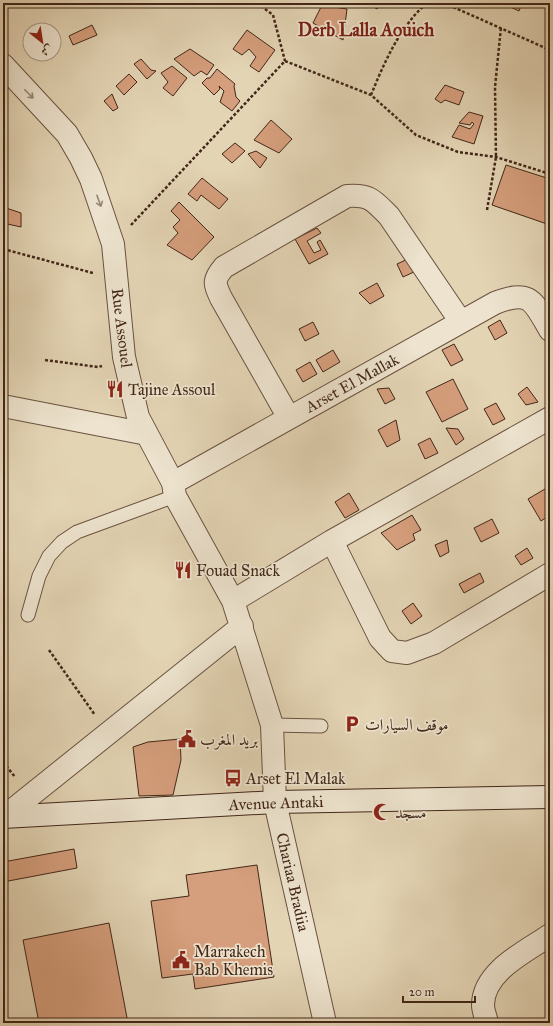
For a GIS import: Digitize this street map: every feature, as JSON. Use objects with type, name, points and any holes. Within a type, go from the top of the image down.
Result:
[{"type":"street","name":"Rue Assouel","points":[[3,65],[67,134],[91,179],[112,244],[124,357],[138,417],[174,490],[233,601]]},
{"type":"street","points":[[289,418],[221,298],[215,285],[216,277],[224,267],[348,196],[362,195],[375,202],[389,216],[461,322]]},
{"type":"street","name":"Arset El Mallak","points":[[174,490],[289,418],[494,303],[510,297],[522,296],[534,303],[550,330]]},
{"type":"street","points":[[3,406],[146,434]]},
{"type":"street","points":[[233,601],[332,541],[550,418]]},
{"type":"street","points":[[332,541],[380,638],[392,651],[407,653],[434,643],[549,577]]},
{"type":"street","name":"Chariaa Bradiia","points":[[233,601],[272,725],[275,802],[325,1023]]},
{"type":"street","points":[[4,816],[31,797],[108,732],[242,626]]},
{"type":"street","name":"Avenue Antaki","points":[[4,816],[275,802],[550,797]]},
{"type":"street","points":[[487,1023],[483,1006],[484,993],[489,984],[509,963],[550,935]]},
{"type":"lane","points":[[28,615],[39,576],[50,556],[62,542],[77,532],[174,490]]},
{"type":"lane","points":[[272,725],[321,726]]},
{"type":"path","points":[[257,3],[273,15],[285,61]]},
{"type":"path","points":[[371,95],[387,58],[404,30],[428,3]]},
{"type":"path","points":[[444,3],[550,50]]},
{"type":"path","points":[[487,210],[496,157],[495,87],[501,28]]},
{"type":"path","points":[[285,61],[371,95],[416,135],[458,152],[496,157],[550,174]]},
{"type":"path","points":[[112,244],[285,61]]},
{"type":"path","points":[[3,196],[4,190]]},
{"type":"path","points":[[3,250],[116,279]]},
{"type":"path","points":[[45,360],[98,367],[124,357]]},
{"type":"path","points":[[49,650],[108,732]]},
{"type":"building","points":[[367,3],[381,3],[377,9]]},
{"type":"building","points":[[509,3],[522,3],[519,11],[508,6]]},
{"type":"building","points":[[322,5],[347,9],[343,40],[313,23]]},
{"type":"building","points":[[92,25],[97,35],[73,45],[69,36]]},
{"type":"building","points":[[247,30],[275,50],[259,72],[250,66],[256,57],[249,49],[242,55],[233,49]]},
{"type":"building","points":[[190,49],[214,65],[207,75],[201,71],[194,76],[174,59]]},
{"type":"building","points":[[141,59],[151,70],[156,71],[147,79],[134,64]]},
{"type":"building","points":[[172,66],[187,78],[173,96],[163,88],[168,82],[161,73]]},
{"type":"building","points":[[217,69],[235,84],[236,97],[240,101],[232,111],[220,102],[224,91],[219,86],[220,89],[214,95],[202,83],[207,78],[210,78]]},
{"type":"building","points":[[129,74],[137,82],[124,95],[116,86]]},
{"type":"building","points":[[445,85],[464,92],[459,105],[445,100],[441,103],[435,99]]},
{"type":"building","points":[[112,94],[118,108],[113,111],[104,101]]},
{"type":"building","points":[[469,112],[483,116],[474,144],[452,137],[459,125],[470,129],[474,124],[472,122],[470,125],[459,123]]},
{"type":"building","points":[[271,120],[292,139],[279,153],[254,140]]},
{"type":"building","points":[[235,143],[245,151],[232,163],[222,154]]},
{"type":"building","points":[[256,151],[267,158],[260,168],[248,154]]},
{"type":"building","points":[[506,165],[550,179],[550,213],[547,224],[492,205]]},
{"type":"building","points":[[202,178],[228,199],[219,209],[201,195],[197,201],[188,194]]},
{"type":"building","points":[[179,202],[214,237],[192,260],[167,245],[178,233],[173,227],[180,220],[171,211]]},
{"type":"building","points":[[6,208],[21,213],[21,227],[3,223]]},
{"type":"building","points":[[317,228],[321,233],[307,241],[314,253],[321,250],[317,242],[320,240],[328,254],[309,264],[295,239]]},
{"type":"building","points":[[410,258],[416,271],[403,277],[397,264]]},
{"type":"building","points":[[377,283],[384,296],[370,304],[359,293]]},
{"type":"building","points":[[500,320],[507,333],[495,340],[488,327]]},
{"type":"building","points":[[313,322],[319,334],[305,341],[299,329]]},
{"type":"building","points":[[454,344],[463,360],[451,366],[442,350]]},
{"type":"building","points":[[333,350],[340,362],[323,372],[316,360]]},
{"type":"building","points":[[310,362],[317,374],[303,382],[296,370]]},
{"type":"building","points":[[453,379],[468,409],[442,422],[426,392]]},
{"type":"building","points":[[527,387],[538,402],[526,405],[518,394]]},
{"type":"building","points":[[389,388],[395,399],[385,404],[377,389]]},
{"type":"building","points":[[496,403],[505,419],[493,425],[484,409]]},
{"type":"building","points":[[396,420],[400,440],[387,447],[378,430]]},
{"type":"building","points":[[446,428],[458,429],[464,439],[456,445]]},
{"type":"building","points":[[430,438],[438,453],[425,459],[418,444]]},
{"type":"building","points":[[550,486],[550,515],[541,521],[528,499]]},
{"type":"building","points":[[349,493],[359,510],[345,518],[335,502]]},
{"type":"building","points":[[412,515],[421,530],[413,534],[415,540],[397,550],[381,533]]},
{"type":"building","points":[[492,519],[499,533],[481,542],[474,528]]},
{"type":"building","points":[[447,540],[449,552],[440,557],[435,545]]},
{"type":"building","points":[[527,548],[533,558],[521,565],[515,556]]},
{"type":"building","points":[[480,573],[484,582],[464,593],[459,584]]},
{"type":"building","points":[[413,603],[422,616],[411,624],[402,611]]},
{"type":"building","points":[[180,739],[181,760],[173,795],[139,796],[133,747],[148,742]]},
{"type":"building","points":[[74,849],[77,868],[3,882],[3,862]]},
{"type":"building","points":[[257,865],[274,977],[195,989],[193,974],[162,978],[151,901],[189,896],[186,875]]},
{"type":"building","points":[[109,923],[128,1023],[39,1023],[23,940]]},
{"type":"place","name":"Tajine Assoul","points":[[115,389]]},
{"type":"place","name":"Fouad Snack","points":[[183,570]]},
{"type":"place","name":"موقف السيارات","points":[[352,724]]},
{"type":"place","name":"بريد المغرب","points":[[187,739]]},
{"type":"place","name":"Arset El Malak","points":[[233,778]]},
{"type":"place","name":"مسجد","points":[[382,812]]},
{"type":"place","name":"Marrakech Bab Khemis","points":[[181,960]]},
{"type":"district","name":"Derb Lalla Aouich","points":[[366,30]]}]
